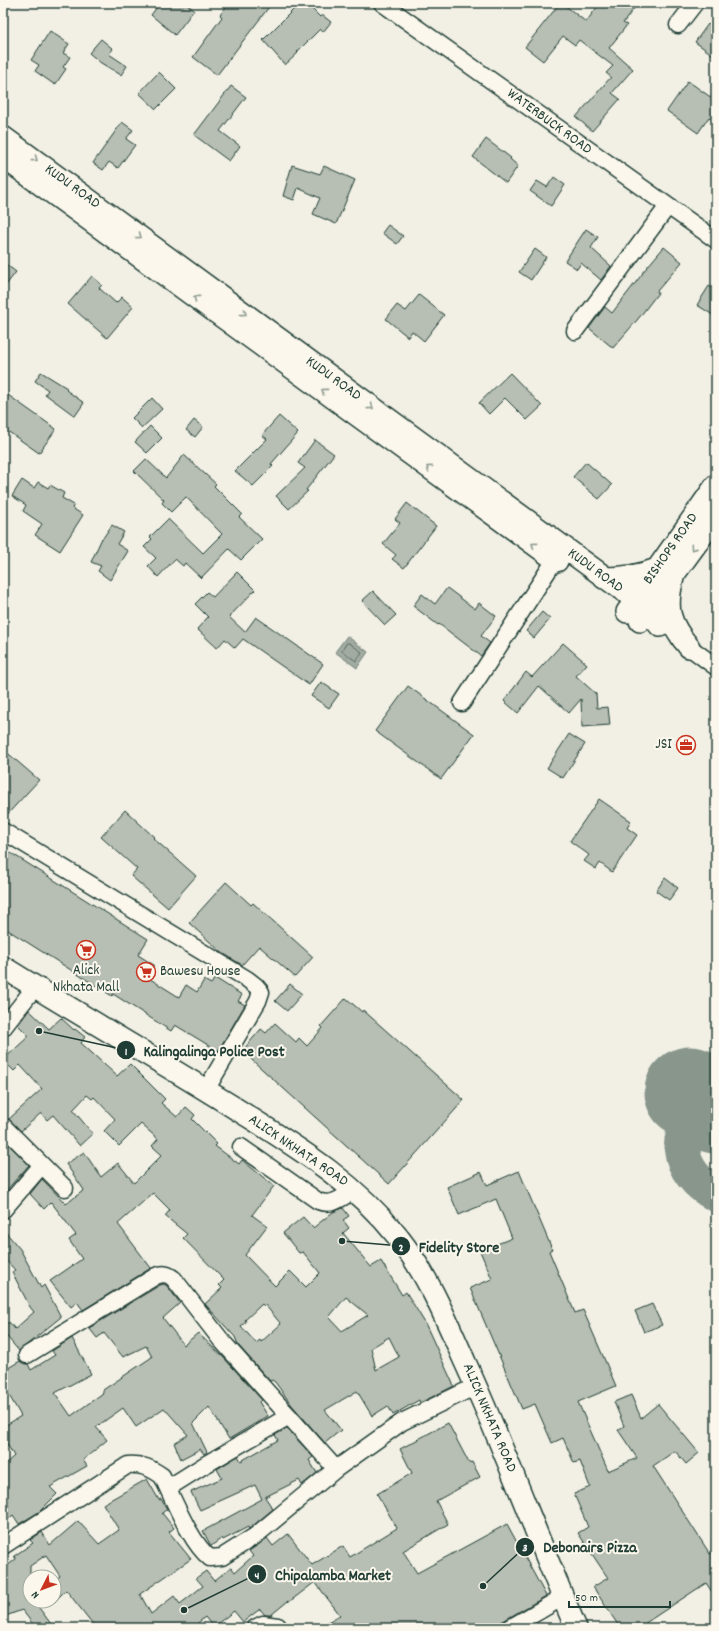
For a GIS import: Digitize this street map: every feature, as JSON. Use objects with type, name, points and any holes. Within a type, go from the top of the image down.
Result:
[{"type":"main road","name":"KUDU ROAD","points":[[4,145],[555,560],[660,626]]},
{"type":"main road","name":"KUDU ROAD","points":[[4,145],[604,578],[637,611]]},
{"type":"main road","name":"BISHOPS ROAD","points":[[666,572],[716,485]]},
{"type":"main road","name":"BISHOPS ROAD","points":[[637,611],[666,572],[716,517]]},
{"type":"main road","points":[[604,578],[628,577],[666,572],[670,614],[677,632],[689,647]]},
{"type":"main road","name":"ALICK NKHATA ROAD","points":[[3,968],[206,1090],[307,1154],[354,1190],[383,1219],[415,1261],[442,1308],[476,1386],[576,1628]]},
{"type":"street","name":"WATERBUCK ROAD","points":[[382,3],[716,240]]},
{"type":"street","points":[[678,25],[695,3]]},
{"type":"street","points":[[575,331],[668,206]]},
{"type":"street","points":[[462,703],[555,560]]},
{"type":"street","name":"KUDU ROAD","points":[[660,626],[716,667]]},
{"type":"street","points":[[3,831],[247,979],[261,992],[258,1001],[206,1090]]},
{"type":"street","points":[[3,1028],[35,987]]},
{"type":"street","points":[[3,1126],[65,1188]]},
{"type":"street","points":[[241,1147],[318,1201],[325,1204],[333,1203],[354,1190]]},
{"type":"street","points":[[3,1210],[42,1165]]},
{"type":"street","points":[[27,1355],[156,1276],[163,1274],[168,1275],[174,1279],[221,1340],[336,1469]]},
{"type":"street","points":[[3,1546],[128,1465],[145,1466],[162,1476],[195,1541],[203,1553],[210,1558],[222,1557],[255,1536],[336,1469],[402,1422],[476,1386]]},
{"type":"street","points":[[168,1488],[289,1416]]},
{"type":"street","points":[[510,1628],[563,1597]]},
{"type":"street","points":[[255,1628],[263,1624],[278,1626]]},
{"type":"water","points":[[347,636],[368,652],[357,668],[335,652]]},
{"type":"building","points":[[160,3],[185,3],[194,10],[175,35],[151,15]]},
{"type":"building","points":[[229,3],[272,3],[217,75],[193,57],[222,17],[220,15]]},
{"type":"building","points":[[300,3],[306,3],[320,17],[322,15],[331,22],[323,32],[320,29],[285,65],[263,40]]},
{"type":"building","points":[[560,3],[586,22],[600,3],[638,3],[623,23],[627,25],[609,48],[633,69],[612,93],[620,99],[592,131],[576,117],[611,77],[606,73],[613,66],[579,40],[575,45],[563,36],[543,61],[525,47]]},
{"type":"building","points":[[708,24],[716,31],[716,57],[695,42]]},
{"type":"building","points":[[50,31],[69,44],[63,53],[70,57],[63,67],[66,69],[55,85],[35,71],[39,65],[31,60]]},
{"type":"building","points":[[101,39],[113,49],[109,54],[127,66],[121,75],[101,63],[89,53]]},
{"type":"building","points":[[159,72],[176,89],[156,109],[139,93]]},
{"type":"building","points":[[688,81],[716,101],[716,122],[709,117],[698,133],[667,111]]},
{"type":"building","points":[[231,86],[246,97],[220,131],[240,146],[229,161],[194,135]]},
{"type":"building","points":[[122,122],[133,130],[126,139],[135,145],[118,168],[109,162],[103,170],[93,163]]},
{"type":"building","points":[[486,139],[511,158],[510,159],[518,166],[506,183],[473,157]]},
{"type":"building","points":[[292,165],[320,174],[324,166],[355,180],[336,224],[313,214],[320,198],[298,188],[294,200],[283,196]]},
{"type":"building","points":[[554,177],[565,185],[551,206],[530,191],[537,181],[547,187]]},
{"type":"building","points":[[388,225],[403,236],[397,244],[382,233]]},
{"type":"building","points":[[586,229],[598,237],[591,248],[611,266],[601,280],[581,263],[577,269],[565,261]]},
{"type":"building","points":[[664,247],[682,262],[657,291],[658,293],[638,319],[613,348],[589,328],[605,307],[612,313]]},
{"type":"building","points":[[535,249],[546,257],[531,280],[519,272]]},
{"type":"building","points":[[3,262],[16,272],[3,289]]},
{"type":"building","points":[[92,276],[102,285],[99,288],[116,303],[122,297],[133,307],[107,338],[68,304]]},
{"type":"building","points":[[709,286],[716,291],[716,317],[697,305]]},
{"type":"building","points":[[419,295],[444,315],[424,341],[412,331],[408,337],[386,319],[397,305],[406,311]]},
{"type":"building","points":[[41,372],[67,388],[66,390],[84,403],[75,416],[45,394],[48,390],[35,381]]},
{"type":"building","points":[[510,373],[542,406],[527,420],[505,398],[489,414],[479,403]]},
{"type":"building","points":[[8,395],[56,429],[39,453],[3,428],[3,402]]},
{"type":"building","points":[[152,398],[162,409],[142,428],[132,418]]},
{"type":"building","points":[[279,416],[298,433],[271,464],[273,466],[253,486],[235,471],[267,439],[262,435]]},
{"type":"building","points":[[194,420],[203,427],[195,437],[186,430]]},
{"type":"building","points":[[150,426],[162,438],[147,453],[135,442]]},
{"type":"building","points":[[315,440],[334,454],[306,490],[308,491],[289,509],[276,496],[305,468],[298,463]]},
{"type":"building","points":[[184,455],[216,484],[214,486],[242,514],[239,517],[262,539],[241,560],[229,549],[201,578],[185,563],[183,566],[175,559],[158,577],[148,566],[156,558],[144,547],[152,539],[150,537],[168,519],[203,553],[222,534],[186,497],[171,512],[162,503],[164,500],[134,471],[146,459],[166,478]]},
{"type":"building","points":[[586,462],[612,485],[599,499],[573,477]]},
{"type":"building","points":[[22,480],[34,488],[38,482],[48,488],[50,485],[64,493],[62,498],[74,505],[72,508],[83,515],[60,551],[35,535],[42,524],[23,511],[26,505],[12,496]]},
{"type":"building","points":[[407,503],[436,526],[404,568],[392,559],[396,555],[383,544],[400,523],[395,519]]},
{"type":"building","points":[[112,525],[124,532],[117,544],[128,551],[110,580],[98,571],[101,566],[91,562],[102,538]]},
{"type":"building","points":[[237,572],[255,590],[229,617],[245,632],[256,617],[323,664],[309,685],[243,639],[235,648],[225,639],[217,648],[197,629],[208,617],[195,604],[207,592],[213,597]]},
{"type":"building","points":[[447,588],[475,609],[479,603],[496,616],[481,636],[490,643],[481,656],[413,606],[422,594],[435,604]]},
{"type":"building","points":[[373,591],[396,615],[385,625],[362,601]]},
{"type":"building","points":[[542,612],[550,619],[534,638],[526,631]]},
{"type":"building","points":[[563,643],[587,664],[576,676],[596,694],[597,708],[608,707],[610,725],[582,727],[581,699],[569,713],[539,686],[518,713],[504,701],[526,672],[532,677]]},
{"type":"building","points":[[321,682],[339,694],[329,708],[311,696]]},
{"type":"building","points":[[408,686],[474,734],[441,779],[375,731]]},
{"type":"building","points":[[569,734],[585,744],[563,778],[547,768]]},
{"type":"building","points":[[3,749],[39,780],[3,819]]},
{"type":"building","points":[[599,799],[631,821],[627,828],[637,835],[612,872],[600,863],[596,869],[584,861],[589,855],[570,841]]},
{"type":"building","points":[[125,810],[154,837],[153,838],[196,876],[168,908],[131,876],[137,869],[101,837]]},
{"type":"building","points":[[3,848],[148,939],[138,955],[154,965],[147,977],[179,997],[186,985],[197,992],[204,980],[211,984],[215,978],[242,995],[238,1001],[245,1005],[218,1051],[175,1025],[171,1031],[113,994],[112,996],[3,927]]},
{"type":"building","points":[[665,878],[678,888],[669,900],[656,891]]},
{"type":"building","points":[[226,882],[251,905],[253,903],[313,957],[295,977],[259,946],[242,965],[221,952],[189,923]]},
{"type":"building","points":[[290,984],[302,994],[287,1011],[275,1001]]},
{"type":"building","points":[[346,998],[362,1012],[363,1010],[464,1100],[389,1184],[242,1051],[261,1029],[266,1033],[275,1023],[296,1042],[299,1038],[307,1046],[323,1028],[321,1026]]},
{"type":"building","points":[[29,1010],[49,1029],[61,1018],[74,1030],[75,1029],[85,1037],[81,1043],[117,1076],[130,1064],[165,1099],[161,1103],[177,1117],[186,1107],[195,1115],[192,1119],[217,1144],[215,1146],[239,1164],[242,1160],[274,1186],[252,1215],[267,1226],[245,1255],[275,1286],[290,1271],[306,1287],[320,1273],[303,1252],[299,1253],[283,1233],[303,1217],[313,1228],[333,1212],[343,1208],[349,1216],[343,1220],[349,1228],[343,1233],[371,1267],[381,1261],[402,1295],[406,1292],[425,1323],[454,1386],[420,1403],[419,1400],[393,1415],[388,1406],[372,1416],[357,1391],[325,1410],[341,1430],[325,1443],[291,1404],[275,1382],[272,1380],[270,1381],[238,1345],[235,1337],[205,1304],[222,1288],[219,1285],[224,1280],[183,1238],[187,1234],[165,1216],[170,1210],[153,1193],[118,1224],[151,1268],[83,1310],[77,1302],[71,1307],[50,1281],[82,1259],[69,1240],[76,1235],[51,1202],[44,1209],[30,1194],[42,1179],[66,1204],[84,1190],[66,1164],[84,1152],[101,1177],[118,1163],[134,1183],[162,1155],[152,1146],[158,1139],[141,1124],[119,1146],[104,1131],[115,1119],[94,1097],[92,1099],[87,1095],[73,1110],[93,1134],[80,1146],[53,1115],[47,1120],[41,1113],[21,1131],[9,1119],[42,1089],[20,1065],[14,1071],[3,1060],[29,1036],[18,1025]],"holes":[[[346,1297],[368,1315],[342,1331],[329,1317]],[[262,1304],[264,1306],[265,1305],[281,1324],[261,1342],[260,1340],[256,1343],[241,1326],[246,1322],[245,1320]],[[389,1337],[399,1357],[376,1370],[371,1348]]]},
{"type":"building","points":[[5,1141],[29,1165],[3,1194],[3,1143]]},
{"type":"building","points":[[519,1171],[552,1249],[549,1251],[575,1313],[583,1310],[616,1386],[578,1402],[608,1471],[637,1458],[618,1430],[624,1426],[614,1402],[631,1395],[641,1418],[658,1404],[699,1453],[686,1464],[675,1451],[653,1466],[710,1554],[716,1550],[716,1598],[706,1583],[638,1628],[620,1628],[593,1587],[608,1578],[578,1533],[588,1527],[574,1494],[590,1487],[580,1461],[574,1463],[563,1438],[552,1443],[535,1404],[522,1409],[470,1288],[492,1279],[480,1251],[512,1238],[496,1199],[459,1215],[447,1187],[481,1172],[487,1185]]},
{"type":"building","points":[[3,1229],[20,1249],[41,1288],[44,1285],[61,1317],[19,1351],[3,1332],[3,1327],[9,1322],[15,1329],[34,1312],[12,1272],[15,1270],[3,1257]]},
{"type":"building","points":[[164,1284],[180,1303],[163,1318],[184,1345],[198,1333],[224,1358],[262,1400],[259,1402],[268,1416],[229,1439],[209,1407],[193,1423],[207,1452],[204,1454],[200,1449],[181,1459],[174,1443],[188,1435],[164,1408],[136,1427],[123,1408],[96,1427],[107,1440],[83,1460],[87,1466],[50,1487],[57,1494],[39,1512],[19,1524],[13,1515],[3,1524],[3,1466],[14,1456],[3,1437],[3,1427],[21,1416],[3,1385],[3,1371],[20,1361],[28,1364],[31,1370],[55,1355],[52,1351],[72,1338],[91,1374],[55,1393],[71,1416],[103,1393],[103,1390],[152,1357],[146,1346],[123,1357],[104,1333],[97,1338],[89,1328]]},
{"type":"building","points":[[652,1304],[662,1325],[644,1332],[635,1311]]},
{"type":"building","points":[[448,1423],[469,1463],[472,1462],[480,1477],[436,1501],[448,1524],[403,1551],[417,1573],[507,1524],[546,1596],[491,1628],[317,1628],[340,1615],[315,1582],[271,1615],[265,1615],[260,1609],[243,1622],[234,1611],[213,1627],[205,1617],[192,1628],[96,1628],[66,1590],[62,1594],[62,1569],[55,1569],[46,1555],[30,1566],[30,1569],[22,1569],[22,1609],[40,1609],[54,1628],[36,1628],[22,1610],[3,1617],[3,1569],[16,1559],[14,1556],[33,1543],[30,1540],[42,1532],[50,1545],[78,1521],[99,1544],[119,1530],[103,1504],[147,1479],[159,1500],[161,1499],[167,1509],[162,1513],[174,1528],[169,1532],[191,1559],[140,1594],[151,1614],[174,1596],[180,1604],[203,1586],[196,1578],[206,1571],[214,1581],[231,1567],[235,1572],[253,1556],[249,1551],[267,1538],[273,1546],[288,1534],[312,1565],[343,1546],[350,1557],[397,1528],[377,1494],[412,1473],[400,1449]]},
{"type":"building","points":[[287,1428],[313,1457],[309,1460],[317,1473],[302,1485],[299,1480],[265,1497],[273,1509],[249,1529],[248,1527],[223,1540],[222,1538],[211,1546],[203,1531],[262,1499],[255,1485],[200,1510],[191,1492],[222,1478],[217,1469],[238,1456],[241,1461],[278,1440],[275,1435]]},
{"type":"taxiway","points":[[713,1107],[698,1115],[688,1126],[683,1138],[682,1150],[692,1175],[716,1194]]},
{"type":"runway","points":[[690,1092],[716,1108]]},
{"type":"place","name":"JSI","points":[[686,745]]},
{"type":"place","name":"Alick Nkhata Mall","points":[[86,950]]},
{"type":"place","name":"Bawesu House","points":[[146,972]]},
{"type":"place","name":"Kalingalinga Police Post","points":[[39,1031]]},
{"type":"place","name":"Fidelity Store","points":[[342,1241]]},
{"type":"place","name":"Debonairs Pizza","points":[[483,1586]]},
{"type":"place","name":"Chipalamba Market","points":[[184,1610]]}]
